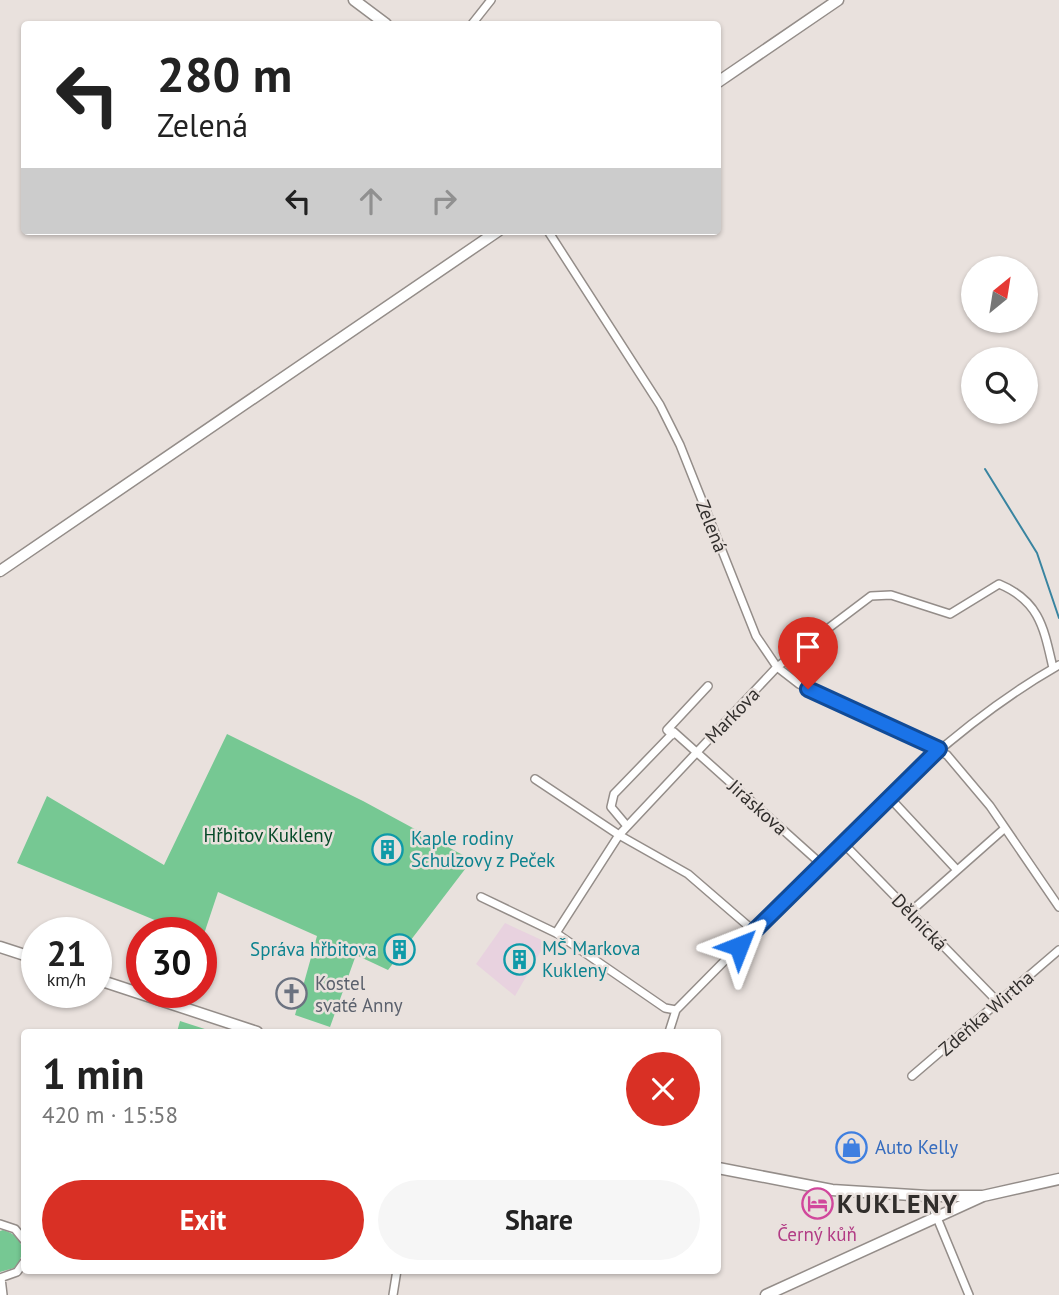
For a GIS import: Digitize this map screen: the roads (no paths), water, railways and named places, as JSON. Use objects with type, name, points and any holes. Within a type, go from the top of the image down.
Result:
[{"type":"street","points":[[354,0],[382,21]]},
{"type":"street","points":[[474,21],[491,0]]},
{"type":"street","points":[[721,80],[838,0]]},
{"type":"street","points":[[0,571],[492,235]]},
{"type":"street","name":"Zelená","points":[[551,235],[660,405],[680,446],[756,636],[777,667],[818,694],[939,749],[953,762],[1005,828],[1059,907]]},
{"type":"street","name":"Markova","points":[[556,933],[627,826],[777,667],[872,596],[891,595],[950,614],[999,584],[1017,592],[1042,620],[1056,667]]},
{"type":"street","points":[[670,1029],[676,1010],[820,863],[939,749],[999,702],[1056,667]]},
{"type":"street","name":"Markova","points":[[671,735],[667,730],[708,687]]},
{"type":"street","name":"Markova","points":[[627,826],[611,807],[614,794],[674,732],[697,752]]},
{"type":"street","name":"Jiráskova","points":[[697,752],[820,863]]},
{"type":"street","points":[[535,779],[619,835],[688,874],[757,928]]},
{"type":"street","points":[[889,797],[957,870]]},
{"type":"street","points":[[910,912],[1005,828]]},
{"type":"street","name":"Dělnická","points":[[842,842],[998,1002]]},
{"type":"street","points":[[481,897],[556,933],[665,1008],[676,1010]]},
{"type":"street","points":[[0,947],[21,954]]},
{"type":"street","name":"Zdeňka Wirtha","points":[[912,1076],[1059,950]]},
{"type":"street","points":[[112,984],[248,1029]]},
{"type":"street","points":[[721,1169],[832,1190],[928,1196],[983,1196]]},
{"type":"street","points":[[766,1295],[983,1196],[1059,1179]]},
{"type":"street","points":[[928,1196],[969,1295]]},
{"type":"street","points":[[0,1224],[15,1229],[21,1236]]},
{"type":"street","points":[[4,1295],[1,1278],[17,1272],[21,1266]]},
{"type":"street","points":[[393,1295],[396,1274]]},
{"type":"waterway","points":[[985,469],[1037,553],[1059,618]]},
{"type":"place","name":"Kaple rodiny Schulzovy z Peček","points":[[388,849]]},
{"type":"place","name":"Správa hřbitova","points":[[400,949]]},
{"type":"place","name":"MŠ Markova Kukleny","points":[[519,959]]},
{"type":"place","name":"Kostel svaté Anny","points":[[292,994]]},
{"type":"place","name":"Auto Kelly","points":[[852,1147]]},
{"type":"place","name":"Černý kůň","points":[[817,1203]]},
{"type":"district","name":"KUKLENY","points":[[898,1203]]},
{"type":"park label","name":"Hřbitov Kukleny","points":[[268,835]]}]
